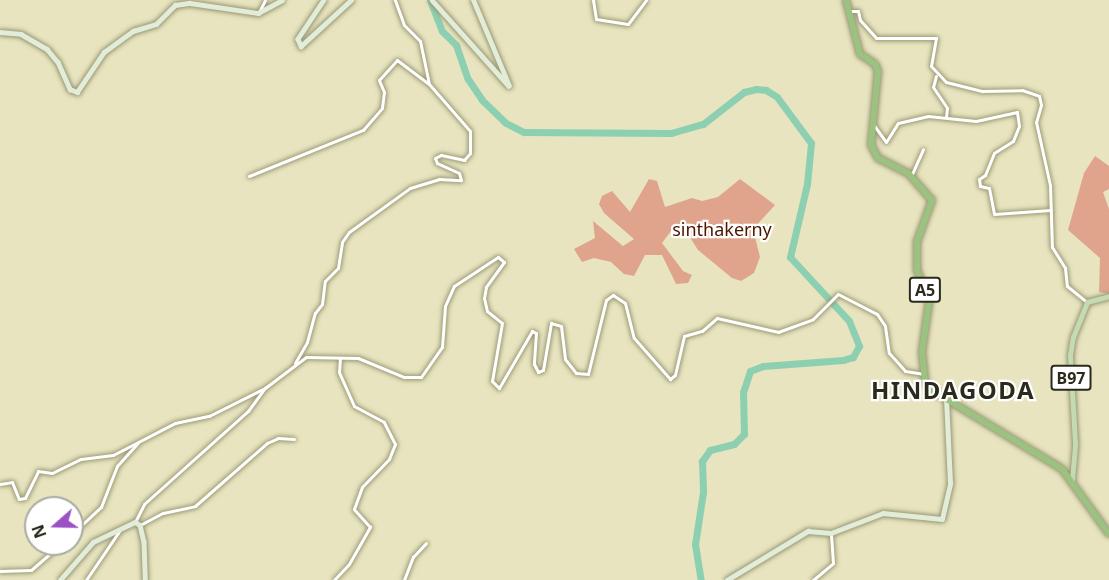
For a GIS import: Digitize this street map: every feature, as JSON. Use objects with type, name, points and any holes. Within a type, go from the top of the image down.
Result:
[{"type":"highway","name":"A5","points":[[846,0],[860,54],[875,64],[878,71],[872,124],[875,153],[910,176],[932,204],[917,242],[917,270],[929,302],[922,340],[923,374]]},
{"type":"highway","points":[[923,374],[930,388],[1050,460],[1071,480],[1109,534]]},
{"type":"main road","points":[[1087,302],[1109,296]]},
{"type":"main road","name":"B97","points":[[1071,480],[1075,443],[1070,355],[1087,302]]},
{"type":"street","points":[[258,13],[265,0]]},
{"type":"street","points":[[0,32],[21,34],[47,49],[62,69],[70,89],[77,92],[104,52],[133,32],[156,24],[175,5],[190,3],[258,13],[282,0]]},
{"type":"street","points":[[324,0],[298,39],[301,46],[305,46],[332,15],[351,0]]},
{"type":"street","points":[[395,0],[404,25],[420,41],[429,84]]},
{"type":"street","points":[[432,0],[509,86],[473,0]]},
{"type":"street","points":[[593,0],[596,19],[628,24],[646,0]]},
{"type":"street","points":[[850,11],[858,11],[872,36],[936,38],[931,66],[936,76],[933,87],[947,108],[946,117]]},
{"type":"street","points":[[249,176],[363,129],[382,108],[384,92],[379,80],[397,60],[429,84],[470,131],[470,153],[464,160],[441,155],[435,158],[462,179],[439,179],[410,188],[349,232],[342,242],[338,268],[326,281],[322,304],[315,313],[307,342],[294,365]]},
{"type":"street","points":[[936,76],[983,90],[1013,89],[1039,96],[1041,105],[1036,122],[1050,185],[1052,247],[1065,268],[1067,286],[1087,302]]},
{"type":"street","points":[[872,124],[886,142],[898,123],[946,117],[976,121],[1017,112],[1019,126],[1013,141],[994,153],[985,175],[979,179],[980,186],[989,188],[991,213],[1051,210]]},
{"type":"street","points":[[910,176],[923,149]]},
{"type":"street","points":[[0,484],[12,482],[19,499],[26,498],[38,471],[52,473],[81,459],[106,458],[141,440],[160,435],[175,423],[209,416],[265,388],[306,357],[358,358],[404,377],[421,377],[442,347],[445,306],[454,286],[498,257],[504,262],[486,287],[484,298],[487,311],[502,323],[492,381],[499,387],[532,330],[537,333],[534,364],[538,372],[543,370],[551,323],[561,326],[565,359],[576,373],[588,374],[606,300],[613,295],[625,303],[634,338],[670,379],[675,375],[684,336],[702,331],[717,318],[778,332],[809,321],[838,294],[847,296],[878,314],[885,326],[889,353],[906,371],[923,374]]},
{"type":"street","points":[[334,580],[349,564],[370,527],[354,509],[362,487],[389,459],[396,444],[384,422],[354,406],[339,372],[340,358]]},
{"type":"street","points":[[144,580],[137,524],[144,504],[248,411],[265,388]]},
{"type":"street","points":[[727,580],[808,531],[831,533],[883,513],[942,519],[950,483],[946,398]]},
{"type":"street","points":[[60,580],[93,542],[122,526],[137,524],[163,513],[195,506],[267,443],[279,438],[294,439]]},
{"type":"street","points":[[84,523],[101,507],[117,466],[141,440]]},
{"type":"street","points":[[86,580],[122,526]]},
{"type":"street","points":[[813,580],[833,563],[831,533]]},
{"type":"street","points":[[404,580],[413,557],[426,543]]},
{"type":"street","points":[[0,571],[31,570],[47,556]]},
{"type":"green space","points":[[1095,156],[1109,166],[1109,189],[1103,192],[1109,209],[1109,294],[1099,292],[1100,258],[1068,230],[1084,173]]},
{"type":"green space","name":"sinthakerny","points":[[649,179],[657,181],[665,207],[692,198],[702,201],[718,197],[740,179],[775,205],[753,229],[760,257],[754,273],[741,281],[732,278],[698,250],[682,225],[674,227],[662,243],[683,271],[692,275],[688,283],[676,284],[662,255],[645,255],[634,276],[624,274],[611,262],[594,258],[582,262],[574,249],[595,238],[593,221],[623,246],[634,239],[604,213],[599,204],[602,196],[612,191],[630,212]]},
{"type":"waterway","points":[[430,0],[442,31],[456,45],[468,79],[482,100],[506,123],[524,132],[671,133],[703,124],[744,92],[756,89],[766,90],[777,97],[811,143],[807,184],[790,257],[849,321],[859,346],[853,357],[843,360],[763,366],[750,371],[743,392],[744,434],[734,444],[710,450],[702,461],[703,492],[695,544],[701,580]]},
{"type":"district","name":"HINDAGODA","points":[[953,390]]}]
